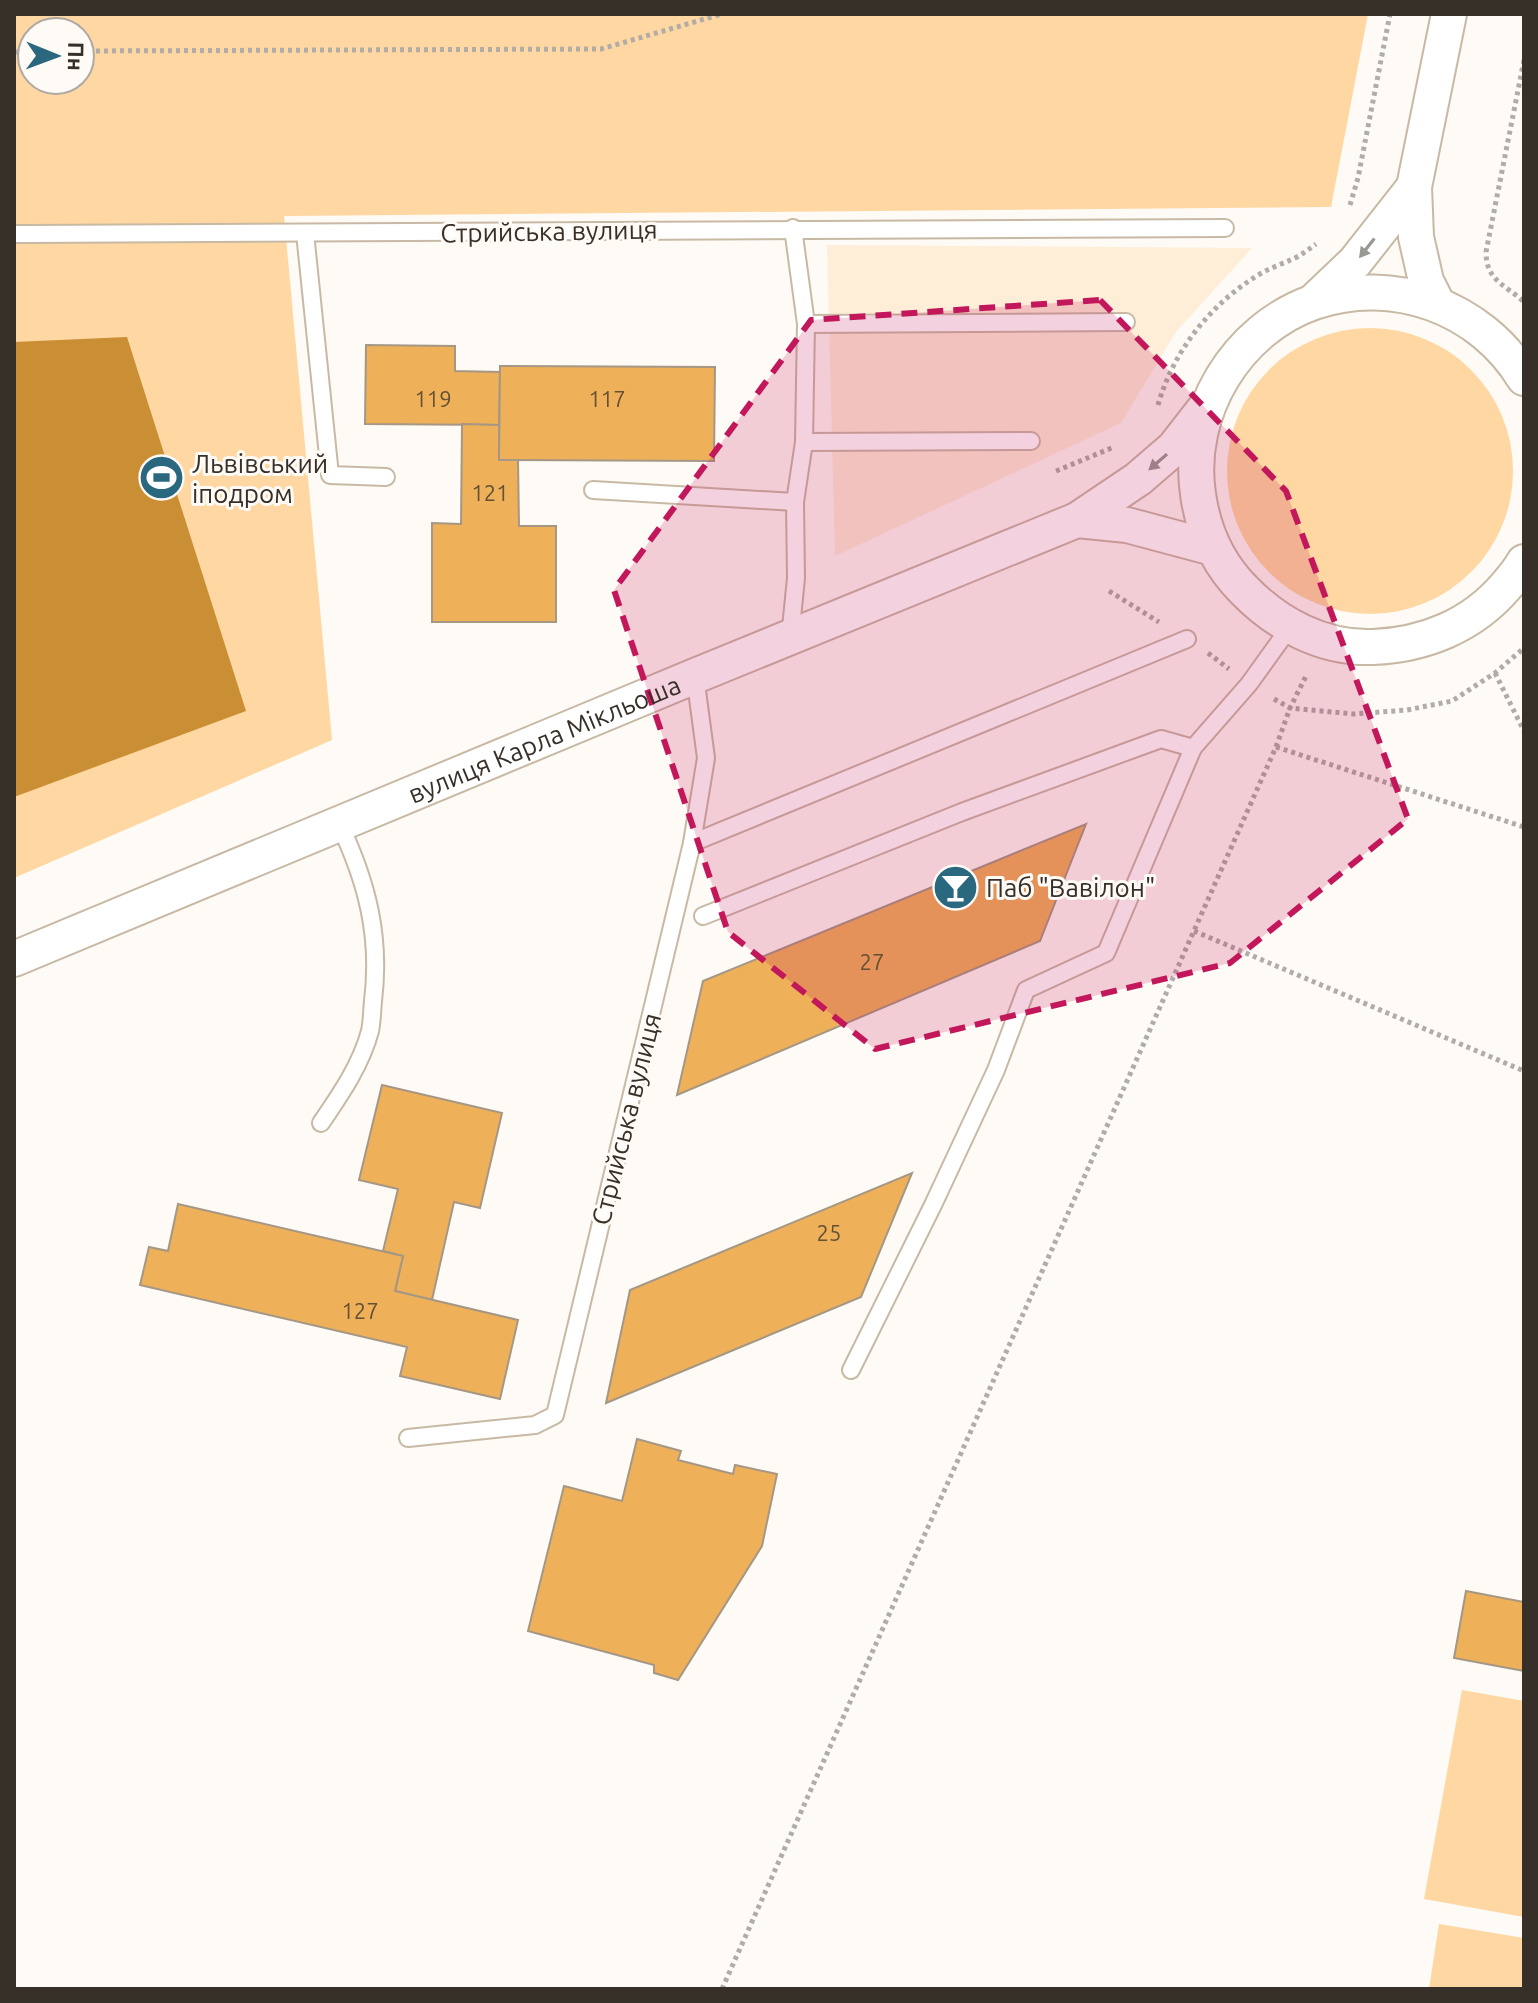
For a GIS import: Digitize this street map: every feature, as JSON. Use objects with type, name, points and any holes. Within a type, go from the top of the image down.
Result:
[{"type":"street","name":"вулиця Карла Мікльоша","points":[[1438,305],[1426,281],[1416,237],[1414,187],[1449,14]]},
{"type":"street","name":"вулиця Карла Мікльоша","points":[[1313,302],[1355,262],[1414,187]]},
{"type":"street","name":"вулиця Карла Мікльоша","points":[[1524,378],[1513,360],[1487,333],[1457,312],[1422,299],[1392,294],[1348,293],[1313,302],[1279,319],[1250,341],[1226,370],[1209,403],[1198,439],[1195,476],[1201,512],[1213,548],[1233,579],[1259,606],[1290,627],[1324,641],[1361,647],[1398,646],[1433,637],[1467,621],[1496,598],[1524,562]]},
{"type":"street","name":"вулиця Карла Мікльоша","points":[[14,959],[1077,520],[1138,479],[1174,448],[1209,403]]},
{"type":"street","name":"вулиця Карла Мікльоша","points":[[1077,520],[1127,525],[1213,548]]},
{"type":"lane","points":[[790,638],[796,578],[795,502],[804,442],[806,324],[793,228]]},
{"type":"lane","name":"Стрийська вулиця","points":[[14,234],[1225,228]]},
{"type":"lane","points":[[305,233],[330,475],[386,477]]},
{"type":"lane","points":[[806,324],[1126,322]]},
{"type":"lane","points":[[804,442],[1031,441]]},
{"type":"lane","points":[[593,490],[795,502]]},
{"type":"lane","points":[[851,1370],[996,1070],[1026,990],[1106,953],[1193,748],[1249,684],[1290,627]]},
{"type":"lane","points":[[692,843],[1187,639]]},
{"type":"lane","name":"Стрийська вулиця","points":[[408,1438],[535,1425],[555,1415],[692,843],[706,758],[695,676]]},
{"type":"lane","points":[[703,916],[962,812],[1161,739],[1193,748]]},
{"type":"lane","points":[[321,1123],[357,1064],[370,1030],[376,978],[375,934],[369,901],[358,865],[339,823]]},
{"type":"path","points":[[96,51],[601,49],[722,14]]},
{"type":"path","points":[[1358,178],[1390,14]]},
{"type":"path","points":[[1524,60],[1486,263],[1490,274],[1524,302]]},
{"type":"path","points":[[1495,673],[1524,731]]},
{"type":"path","points":[[722,1989],[1276,747],[1290,708]]},
{"type":"path","points":[[1276,747],[1524,827]]},
{"type":"path","points":[[1194,931],[1524,1071]]},
{"type":"highlighted area","points":[[1100,300],[1286,491],[1408,819],[1230,963],[875,1049],[728,932],[614,590],[811,320]]},
{"type":"shaded area","name":"Львівський іподром","points":[[14,14],[1368,14],[1331,207],[284,216],[332,740],[14,878]]},
{"type":"shaded area","points":[[827,245],[1252,248],[1176,332],[1121,423],[835,556]]},
{"type":"shaded area","points":[[1370,328],[1398,331],[1425,339],[1449,352],[1471,370],[1489,392],[1502,416],[1510,443],[1513,471],[1510,499],[1502,526],[1489,550],[1471,572],[1449,590],[1425,603],[1398,611],[1370,614],[1342,611],[1315,603],[1291,590],[1269,572],[1251,550],[1238,526],[1230,499],[1227,471],[1230,443],[1238,416],[1251,392],[1269,370],[1291,352],[1315,339],[1342,331]]},
{"type":"shaded area","points":[[127,337],[246,711],[14,797],[14,342]]},
{"type":"shaded area","points":[[1462,1690],[1524,1701],[1524,1917],[1424,1899]]},
{"type":"shaded area","points":[[1439,1924],[1524,1938],[1524,1989],[1429,1989]]},
{"type":"building","points":[[366,345],[455,346],[455,371],[500,372],[499,425],[365,424]]},
{"type":"building","points":[[500,366],[715,367],[714,461],[499,460]]},
{"type":"building","points":[[462,424],[499,425],[499,460],[518,460],[519,526],[556,526],[556,622],[432,622],[432,523],[461,524]]},
{"type":"building","points":[[1086,824],[1040,941],[677,1095],[703,981]]},
{"type":"building","points":[[382,1085],[502,1113],[480,1208],[454,1202],[432,1300],[395,1291],[403,1256],[383,1251],[398,1189],[359,1180]]},
{"type":"building","points":[[912,1173],[861,1297],[606,1403],[630,1290]]},
{"type":"building","points":[[178,1204],[403,1256],[395,1291],[518,1320],[500,1399],[400,1376],[407,1347],[140,1285],[149,1247],[168,1251]]},
{"type":"building","points":[[637,1439],[681,1451],[678,1460],[733,1474],[735,1465],[777,1474],[762,1546],[678,1680],[654,1673],[654,1665],[528,1631],[564,1486],[622,1501]]},
{"type":"building","points":[[1466,1591],[1524,1602],[1524,1671],[1454,1658]]},
{"type":"place","name":"Львівський іподром","points":[[161,478]]},
{"type":"place","name":"Паб \"Вавілон\"","points":[[955,887]]}]
